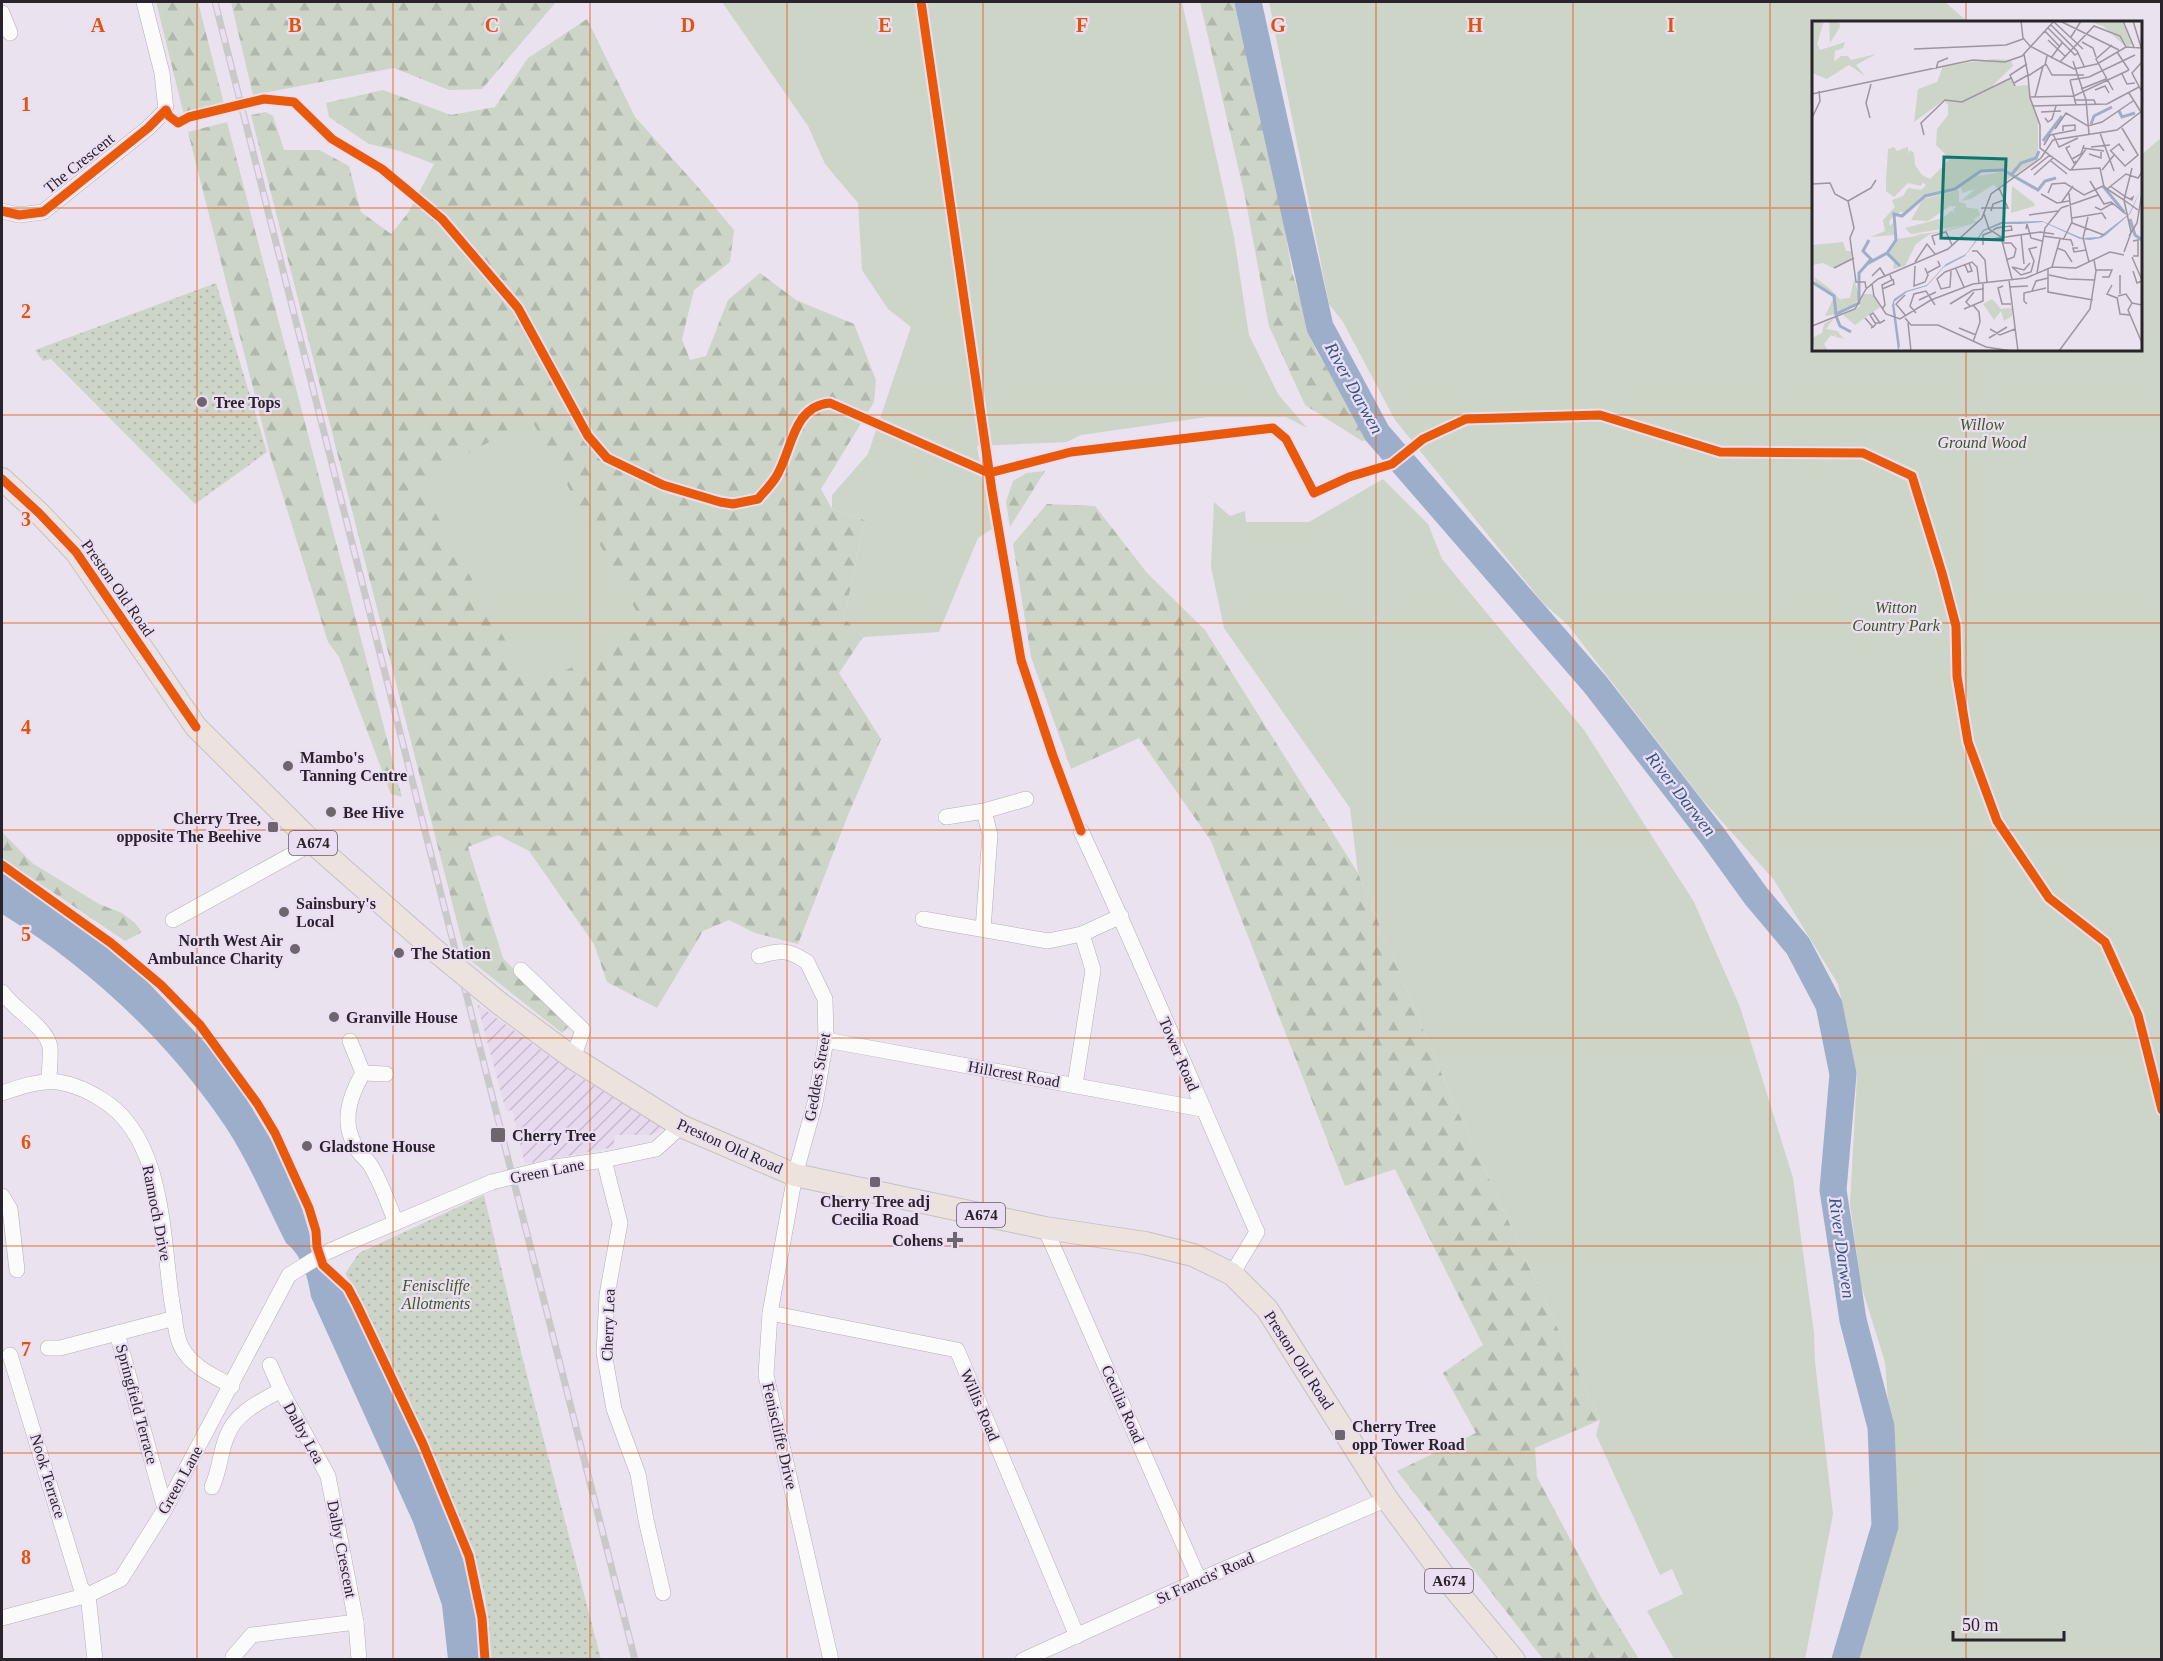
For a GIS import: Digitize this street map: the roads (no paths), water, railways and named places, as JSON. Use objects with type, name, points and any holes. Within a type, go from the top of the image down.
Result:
[{"type":"main road","name":"Preston Old Road","points":[[2,479],[76,552],[195,727],[313,843],[437,952],[499,1003],[573,1058],[681,1126],[795,1175],[1045,1228],[1145,1243],[1193,1255],[1232,1274],[1267,1309],[1388,1499],[1444,1576],[1514,1659]]},
{"type":"street","name":"The Crescent","points":[[2,211],[19,215],[43,212],[148,128],[166,110],[162,73],[144,2]]},
{"type":"street","points":[[2,13],[10,33]]},
{"type":"street","points":[[946,817],[984,811],[1026,799]]},
{"type":"street","points":[[983,929],[990,836],[984,811]]},
{"type":"street","name":"Tower Road","points":[[1082,831],[1257,1232],[1232,1274]]},
{"type":"street","points":[[173,921],[313,843]]},
{"type":"street","points":[[923,918],[1048,941],[1082,934],[1121,916]]},
{"type":"street","points":[[1075,1085],[1093,970],[1082,934]]},
{"type":"street","name":"Geddes Street","points":[[759,956],[777,951],[794,953],[807,962],[825,999],[826,1040],[815,1103],[795,1175]]},
{"type":"street","points":[[521,970],[583,1030],[573,1058]]},
{"type":"street","points":[[2,992],[45,1035],[50,1046],[49,1080]]},
{"type":"street","name":"Hillcrest Road","points":[[826,1040],[1202,1108]]},
{"type":"street","points":[[350,1041],[363,1073]]},
{"type":"street","points":[[363,1073],[386,1074]]},
{"type":"street","points":[[363,1073],[352,1091],[347,1124],[352,1139],[378,1180],[396,1223]]},
{"type":"street","name":"Rannoch Drive","points":[[2,1093],[36,1082],[49,1080],[67,1083],[91,1092],[111,1105],[132,1129],[151,1167],[157,1193],[181,1346],[191,1360],[205,1372],[232,1386]]},
{"type":"street","name":"Green Lane","points":[[2,1618],[88,1595],[121,1579],[165,1509],[289,1275],[325,1253],[492,1182],[548,1168],[604,1160],[656,1149],[681,1126]]},
{"type":"street","name":"Cherry Lea","points":[[604,1160],[620,1223],[607,1295],[604,1353],[614,1409],[638,1474],[663,1593]]},
{"type":"street","name":"Feniscliffe Drive","points":[[795,1175],[770,1313],[766,1375],[831,1659]]},
{"type":"street","points":[[2,1196],[10,1209],[17,1270]]},
{"type":"street","name":"Cecilia Road","points":[[1045,1228],[1199,1580]]},
{"type":"street","name":"Willis Road","points":[[770,1313],[957,1350],[1077,1636]]},
{"type":"street","points":[[48,1348],[60,1348],[175,1318]]},
{"type":"street","name":"Springfield Terrace","points":[[117,1333],[165,1509]]},
{"type":"street","name":"Nook Terrace","points":[[10,1355],[81,1588],[88,1595],[95,1659]]},
{"type":"street","name":"Dalby Lea","points":[[270,1365],[281,1390],[328,1476]]},
{"type":"street","name":"Dalby Lea","points":[[212,1487],[219,1473],[227,1436],[242,1413],[281,1390]]},
{"type":"street","name":"Dalby Crescent","points":[[328,1476],[356,1622],[359,1659]]},
{"type":"street","name":"St Francis' Road","points":[[1023,1659],[1388,1499]]},
{"type":"street","name":"Dalby Crescent","points":[[233,1659],[252,1635],[356,1622]]},
{"type":"water","points":[[2,871],[97,936],[142,976],[210,1048],[235,1080],[279,1153],[298,1195],[319,1265],[326,1275],[341,1287],[352,1303],[444,1507],[473,1594],[481,1659],[448,1659],[442,1605],[413,1522],[311,1297],[300,1260],[286,1243],[234,1140],[178,1064],[124,1008],[65,958],[2,914]]},
{"type":"waterway","name":"River Darwen","points":[[1248,2],[1320,327],[1377,433],[1595,684],[1712,835],[1756,896],[1798,946],[1829,1005],[1843,1074],[1833,1190],[1853,1320],[1881,1427],[1885,1526],[1845,1660]]},
{"type":"railway","points":[[215,2],[635,1660]]},
{"type":"place","name":"Tree Tops","points":[[202,402]]},
{"type":"place","name":"Mambo's Tanning Centre","points":[[288,766]]},
{"type":"place","name":"Bee Hive","points":[[331,812]]},
{"type":"place","name":"Cherry Tree, opposite The Beehive","points":[[273,827]]},
{"type":"place","name":"Sainsbury's Local","points":[[284,912]]},
{"type":"place","name":"North West Air Ambulance Charity","points":[[295,949]]},
{"type":"place","name":"The Station","points":[[399,953]]},
{"type":"place","name":"Granville House","points":[[334,1017]]},
{"type":"place","name":"Cherry Tree","points":[[498,1135]]},
{"type":"place","name":"Gladstone House","points":[[307,1146]]},
{"type":"place","name":"Cherry Tree adj Cecilia Road","points":[[875,1182]]},
{"type":"place","name":"Cohens","points":[[955,1240]]},
{"type":"place","name":"Cherry Tree opp Tower Road","points":[[1340,1435]]},
{"type":"park label","name":"Willow Ground Wood","points":[[1982,433]]},
{"type":"park label","name":"Witton Country Park","points":[[1896,616]]},
{"type":"park label","name":"Feniscliffe Allotments","points":[[436,1294]]}]
